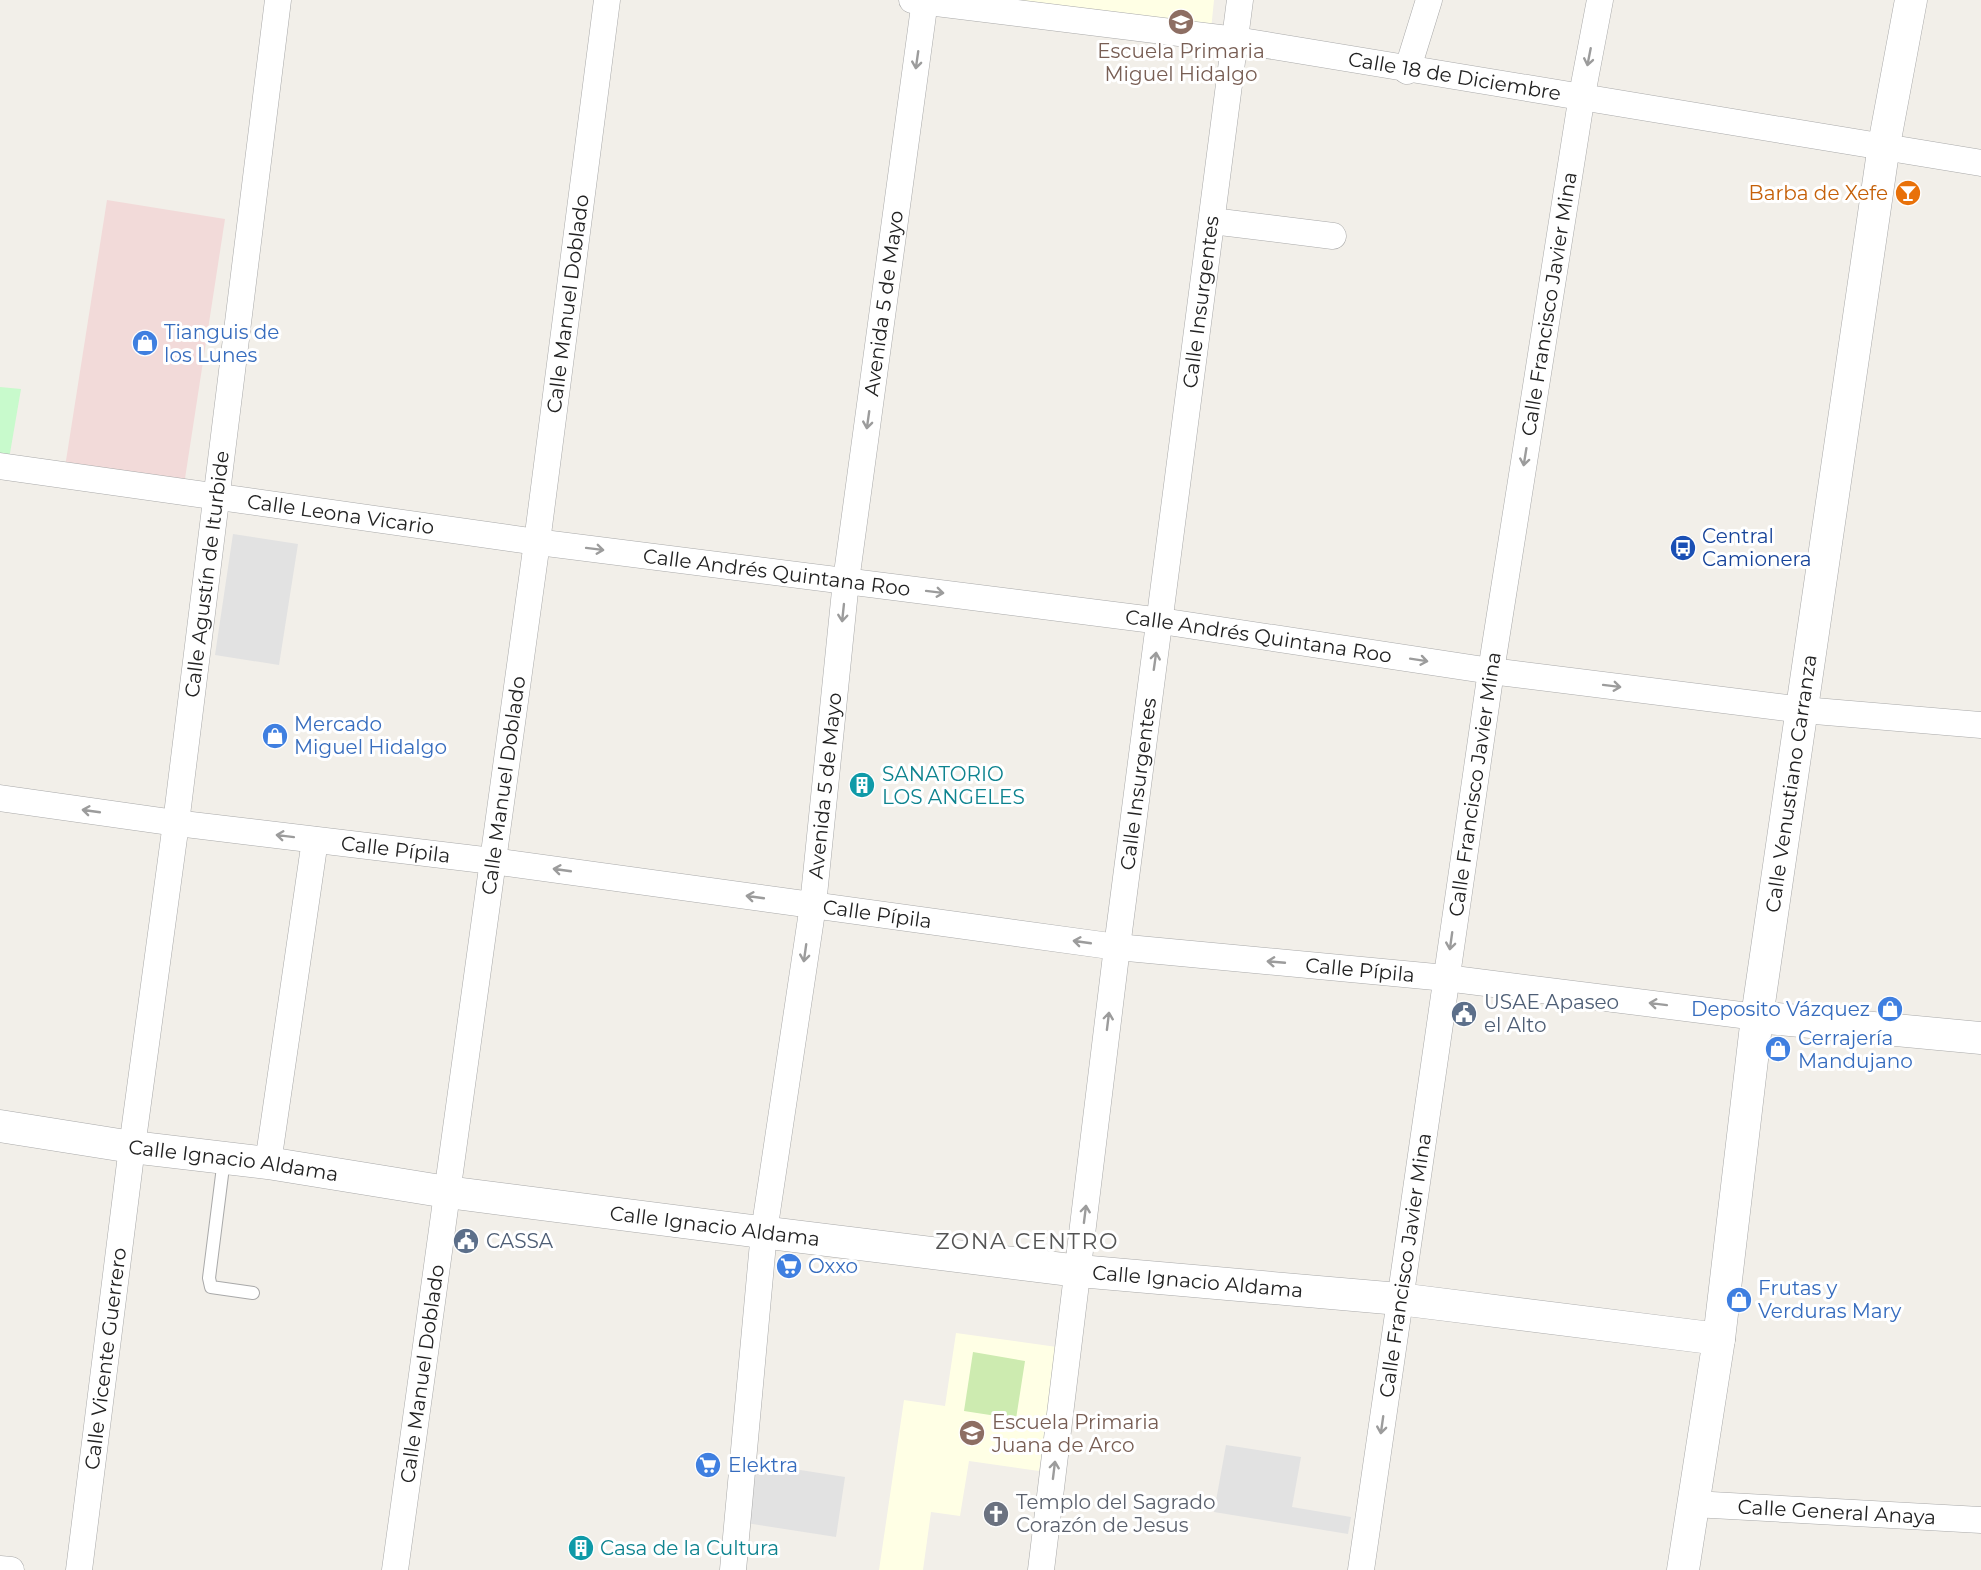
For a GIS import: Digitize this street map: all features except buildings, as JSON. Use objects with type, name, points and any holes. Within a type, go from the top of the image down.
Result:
[{"type":"street","name":"Calle Agustín de Iturbide","points":[[132,1148],[176,823],[278,0]]},
{"type":"street","name":"Calle Manuel Doblado","points":[[395,1570],[537,542],[607,0]]},
{"type":"street","name":"Calle Insurgentes","points":[[1041,1570],[1117,947],[1240,0]]},
{"type":"street","points":[[1407,71],[1429,0]]},
{"type":"street","name":"Calle Francisco Javier Mina","points":[[1361,1570],[1491,671],[1582,95],[1600,0]]},
{"type":"street","name":"Calle Venustiano Carranza","points":[[1683,1570],[1719,1339],[1757,1017],[1884,145],[1911,0]]},
{"type":"street","name":"Calle 18 de Diciembre","points":[[920,1],[1236,40],[1407,71],[1582,95],[1981,163]]},
{"type":"street","name":"Avenida 5 de Mayo","points":[[733,1570],[764,1232],[813,905],[846,581],[920,1]]},
{"type":"street","points":[[1212,221],[1332,236]]},
{"type":"street","name":"Calle Leona Vicario","points":[[0,466],[537,542]]},
{"type":"street","name":"Calle Andrés Quintana Roo","points":[[537,542],[1161,621],[1491,671],[1803,710],[1981,725]]},
{"type":"street","name":"Calle Pípila","points":[[0,798],[176,823],[492,861],[1117,947],[1446,978],[1757,1017]]},
{"type":"street","points":[[268,1163],[315,840]]},
{"type":"street","points":[[1757,1017],[1981,1038]]},
{"type":"street","name":"Calle Ignacio Aldama","points":[[0,1126],[132,1148],[268,1163],[447,1192],[764,1232],[1079,1271],[1400,1299],[1719,1339]]},
{"type":"street","name":"Calle Vicente Guerrero","points":[[79,1570],[132,1148]]},
{"type":"street","name":"Calle General Anaya","points":[[1694,1504],[1981,1520]]},
{"type":"street","points":[[0,1569],[10,1570]]},
{"type":"lane","points":[[224,1158],[209,1278],[211,1287],[253,1293]]},
{"type":"shaded area","name":"Escuela Primaria Miguel Hidalgo","points":[[988,0],[1214,0],[1211,30]]},
{"type":"shaded area","name":"Tianguis de los Lunes","points":[[107,200],[225,219],[184,485],[65,467]]},
{"type":"shaded area","points":[[233,534],[298,544],[279,665],[215,655]]},
{"type":"shaded area","name":"Escuela Primaria Juana de Arco","points":[[956,1333],[1057,1347],[1039,1471],[969,1461],[960,1516],[931,1512],[923,1570],[879,1570],[904,1400],[945,1406]]},
{"type":"shaded area","points":[[1226,1445],[1301,1457],[1292,1507],[1351,1517],[1348,1534],[1214,1512]]},
{"type":"shaded area","points":[[755,1463],[845,1477],[836,1537],[746,1523]]},
{"type":"green space","points":[[0,387],[21,389],[9,459],[0,458]]},
{"type":"green space","points":[[973,1352],[1025,1361],[1016,1419],[964,1411]]},
{"type":"place","name":"Escuela Primaria Miguel Hidalgo","points":[[1181,22]]},
{"type":"place","name":"Barba de Xefe","points":[[1908,193]]},
{"type":"place","name":"Tianguis de los Lunes","points":[[145,343]]},
{"type":"place","name":"Central Camionera","points":[[1683,548]]},
{"type":"place","name":"Mercado Miguel Hidalgo","points":[[275,736]]},
{"type":"place","name":"SANATORIO LOS ANGELES","points":[[862,785]]},
{"type":"place","name":"Deposito Vázquez","points":[[1890,1009]]},
{"type":"place","name":"USAE Apaseo el Alto","points":[[1464,1014]]},
{"type":"place","name":"Cerrajería Mandujano","points":[[1778,1049]]},
{"type":"place","name":"CASSA","points":[[466,1241]]},
{"type":"place","name":"Oxxo","points":[[789,1266]]},
{"type":"place","name":"Frutas y Verduras Mary","points":[[1739,1300]]},
{"type":"place","name":"Escuela Primaria Juana de Arco","points":[[972,1433]]},
{"type":"place","name":"Elektra","points":[[708,1465]]},
{"type":"place","name":"Templo del Sagrado Corazón de Jesus","points":[[996,1514]]},
{"type":"place","name":"Casa de la Cultura","points":[[581,1548]]},
{"type":"district","name":"ZONA CENTRO","points":[[1027,1241]]}]
